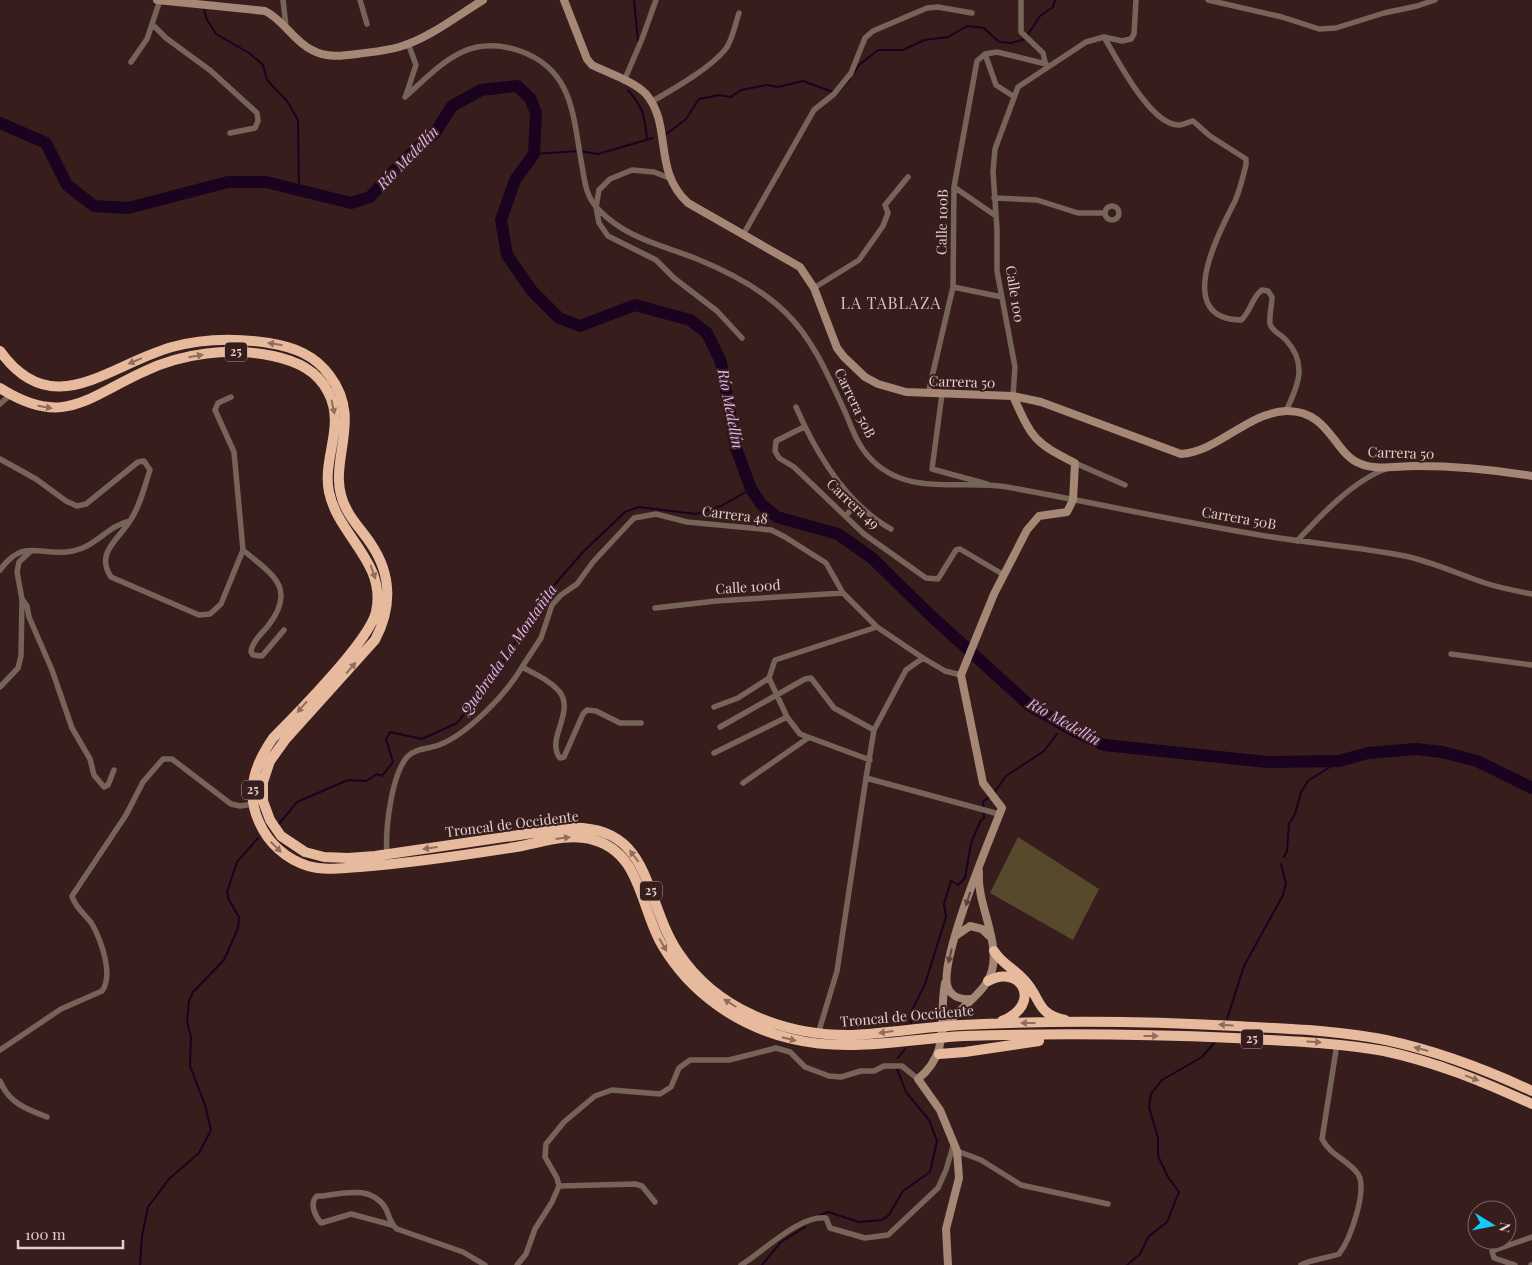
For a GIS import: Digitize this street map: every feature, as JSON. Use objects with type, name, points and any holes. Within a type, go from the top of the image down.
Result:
[{"type":"highway","name":"Troncal de Occidente","points":[[0,351],[8,363],[20,375],[49,387],[64,387],[78,384],[170,347],[202,341],[233,340],[281,344],[298,350],[314,359],[330,376],[341,395],[346,422],[338,474],[341,498],[349,514],[379,559],[388,585],[388,605],[375,640],[280,745],[265,772],[263,801],[274,828],[296,848],[314,855],[333,857],[388,854],[567,828],[585,828],[602,832],[618,840],[638,860],[646,875],[669,938],[686,964],[709,989],[724,1000],[757,1018],[796,1030],[818,1034],[852,1036],[937,1033],[963,1036],[1198,1036],[1336,1044],[1387,1052],[1437,1066],[1483,1082],[1532,1104]]},
{"type":"highway","name":"Troncal de Occidente","points":[[0,388],[10,395],[40,407],[68,407],[84,402],[158,366],[192,357],[238,352],[274,356],[300,364],[311,371],[328,391],[336,421],[327,476],[328,492],[339,519],[371,566],[378,594],[375,613],[364,637],[273,738],[261,756],[253,783],[254,804],[261,826],[272,843],[292,860],[315,868],[328,869],[388,865],[567,838],[595,840],[613,848],[632,869],[654,928],[681,972],[708,998],[734,1017],[774,1035],[816,1044],[852,1046],[937,1033],[963,1025],[995,1024],[1210,1025],[1304,1030],[1361,1036],[1447,1056],[1532,1091]]},
{"type":"highway","points":[[994,951],[1004,965],[1024,979],[1038,1004],[1049,1015],[1063,1020],[1083,1023]]},
{"type":"highway","points":[[988,981],[997,976],[1009,976],[1019,983],[1025,995],[1023,1005],[1016,1015],[995,1024]]},
{"type":"highway","points":[[939,1054],[1024,1043],[1128,1036]]},
{"type":"main road","points":[[159,0],[204,6],[219,4],[265,11],[274,15],[298,41],[320,54],[342,56],[389,49],[408,43],[483,0]]},
{"type":"main road","name":"Carrera 50","points":[[564,0],[587,59],[592,65],[640,89],[651,102],[660,127],[669,178],[679,194],[688,203],[800,266],[814,288],[838,348],[855,370],[885,387],[906,392],[928,394],[1013,396],[1042,402],[1181,454],[1204,448],[1270,414],[1286,411],[1298,412],[1313,418],[1324,426],[1354,462],[1368,466],[1432,466],[1532,476]]},
{"type":"main road","name":"Calle 100","points":[[1013,396],[1030,434],[1047,449],[1075,463]]},
{"type":"main road","points":[[948,1265],[946,1228],[959,1178],[956,1147],[940,1110],[918,1079],[934,1064],[939,1054],[937,1033],[951,949],[980,862],[1002,808],[983,784],[961,675],[1004,575],[1033,521],[1039,516],[1067,512],[1073,500],[1075,463]]},
{"type":"main road","points":[[937,1033],[988,981],[993,966],[994,951],[980,887],[980,862]]},
{"type":"main road","points":[[956,936],[964,928],[976,926],[982,929],[990,938]]},
{"type":"main road","points":[[947,976],[946,982],[952,994],[958,998],[971,999]]},
{"type":"street","points":[[131,62],[147,39],[153,25],[159,0]]},
{"type":"street","points":[[284,0],[286,27]]},
{"type":"street","points":[[360,0],[367,24]]},
{"type":"street","points":[[624,81],[642,40],[656,0]]},
{"type":"street","points":[[1022,0],[1021,32],[1043,53],[1047,64]]},
{"type":"street","points":[[1104,37],[1122,41],[1131,39],[1134,34],[1136,0]]},
{"type":"street","points":[[1208,0],[1282,17],[1319,29],[1336,28],[1435,0]]},
{"type":"street","points":[[742,235],[814,110],[835,93],[855,66],[865,38],[873,31],[927,8],[938,6],[972,13]]},
{"type":"street","points":[[651,102],[675,88],[721,54],[732,37],[738,14]]},
{"type":"street","points":[[153,25],[166,38],[211,71],[257,113],[258,122],[255,128],[230,133]]},
{"type":"street","points":[[1104,37],[1140,97],[1168,122],[1179,125],[1193,121],[1210,136],[1246,159],[1236,200],[1228,212],[1209,260],[1203,293],[1205,301],[1219,316],[1231,320],[1241,320],[1249,313],[1256,294],[1262,290],[1268,292],[1272,297],[1270,324],[1273,329],[1286,339],[1299,366],[1299,385],[1286,411]]},
{"type":"street","name":"Calle 100","points":[[1013,396],[1015,367],[997,271],[994,149],[1018,87],[1047,64],[1086,42],[1104,37]]},
{"type":"street","name":"Carrera 50B","points":[[408,43],[416,65],[405,96],[446,62],[472,47],[505,47],[542,61],[564,85],[569,101],[586,192],[596,208],[616,226],[632,236],[696,258],[732,275],[786,312],[815,352],[856,438],[869,457],[883,469],[899,478],[917,484],[939,486],[988,484],[1297,540],[1419,559],[1484,583],[1532,594]]},
{"type":"street","points":[[1013,96],[996,85],[985,54],[997,52],[1047,64]]},
{"type":"street","name":"Calle 100B","points":[[928,394],[953,287],[954,187],[977,61],[985,54]]},
{"type":"street","points":[[669,178],[645,170],[632,170],[610,179],[599,190],[596,208],[599,224],[608,236],[656,260],[674,278],[717,311],[742,338]]},
{"type":"street","points":[[814,288],[859,260],[883,226],[888,213],[885,205],[908,177]]},
{"type":"street","points":[[954,187],[996,216]]},
{"type":"street","points":[[994,198],[1037,200],[1078,213],[1106,213]]},
{"type":"street","points":[[953,287],[1002,297]]},
{"type":"street","points":[[942,394],[932,469],[988,484]]},
{"type":"street","points":[[0,404],[10,395]]},
{"type":"street","points":[[0,459],[36,479],[66,501],[78,506],[86,504],[138,462],[144,462],[150,470],[140,501],[130,521],[107,550],[104,562],[111,577],[199,616],[210,614],[221,604],[243,550],[234,452],[214,410],[218,403],[231,397]]},
{"type":"street","name":"Carrera 49","points":[[796,407],[804,427],[856,503],[872,518],[891,529]]},
{"type":"street","name":"Carrera 49","points":[[804,427],[776,441],[775,450],[779,458],[794,467],[864,534],[926,578],[938,579],[956,550],[960,549],[1004,575]]},
{"type":"street","name":"Calle 100","points":[[1075,463],[1125,485]]},
{"type":"street","points":[[1297,540],[1318,519],[1361,483],[1376,472],[1392,467]]},
{"type":"street","points":[[846,516],[856,503]]},
{"type":"street","name":"Carrera 48","points":[[522,668],[540,638],[552,605],[561,595],[576,584],[593,562],[634,518],[656,514],[687,522],[771,530],[826,563],[843,593],[876,627],[945,671],[961,675]]},
{"type":"street","points":[[0,570],[10,557],[22,551],[72,552],[92,544],[124,522],[130,521]]},
{"type":"street","points":[[243,550],[275,577],[282,588],[280,600],[271,622],[252,646],[251,652],[257,657],[262,656],[284,630]]},
{"type":"street","points":[[0,687],[18,668],[21,656],[22,598],[17,566],[31,551]]},
{"type":"street","name":"Calle 100d","points":[[655,608],[716,601],[843,593]]},
{"type":"street","points":[[22,598],[27,606],[29,617],[52,670],[72,728],[90,759],[99,783],[104,787],[108,785],[114,770]]},
{"type":"street","points":[[714,707],[738,698],[769,678],[775,660],[876,627]]},
{"type":"street","points":[[1451,654],[1532,665]]},
{"type":"street","points":[[818,1034],[838,971],[874,730],[906,670],[923,658]]},
{"type":"street","points":[[388,854],[388,819],[399,775],[408,756],[417,751],[439,745],[462,732],[502,696],[522,668],[553,686],[563,698],[563,718],[556,747],[560,758],[564,757],[583,714],[587,710],[596,710],[620,723],[641,723]]},
{"type":"street","points":[[769,678],[787,717],[800,734],[870,760]]},
{"type":"street","points":[[720,728],[805,678],[811,678],[834,708],[874,730]]},
{"type":"street","points":[[714,753],[787,717]]},
{"type":"street","points":[[743,783],[808,738]]},
{"type":"street","points":[[0,1050],[61,1009],[102,991],[106,985],[107,978],[100,943],[92,924],[73,901],[72,896],[126,815],[143,782],[163,759],[172,758],[231,804],[240,806],[254,804]]},
{"type":"street","points":[[866,778],[999,814]]},
{"type":"street","points":[[1301,1265],[1305,1262],[1319,1261],[1339,1254],[1351,1233],[1358,1204],[1361,1184],[1358,1174],[1329,1150],[1322,1139],[1336,1044]]},
{"type":"street","points":[[517,1265],[526,1254],[535,1229],[552,1202],[558,1186],[557,1178],[545,1156],[545,1148],[564,1122],[585,1102],[604,1093],[620,1090],[653,1095],[666,1092],[674,1081],[679,1068],[690,1060],[729,1060],[779,1048],[790,1052],[805,1067],[824,1075],[841,1077],[857,1071],[874,1072],[884,1066],[902,1066],[918,1079]]},
{"type":"street","points":[[0,1081],[8,1098],[24,1108],[47,1117]]},
{"type":"street","points":[[741,1265],[792,1229],[813,1219],[826,1218],[830,1228],[860,1237],[876,1238],[888,1235],[938,1188],[956,1147],[1021,1185],[1108,1204]]},
{"type":"street","points":[[558,1186],[635,1184],[642,1186],[655,1202]]},
{"type":"street","points":[[392,1225],[383,1204],[366,1192],[317,1196],[313,1202],[313,1207],[321,1223],[345,1215],[356,1214],[392,1225],[404,1232],[463,1252],[485,1265]]},
{"type":"street","points":[[1515,1265],[1494,1258],[1492,1251],[1532,1237]]},
{"type":"shaded area","points":[[1018,837],[1099,889],[1073,940],[990,893]]},
{"type":"waterway","points":[[634,0],[638,42]]},
{"type":"waterway","points":[[854,73],[859,65],[878,50],[903,50],[924,40],[948,37],[967,26],[984,28],[999,42],[1011,43],[1025,39],[1040,16],[1053,7],[1055,0]]},
{"type":"waterway","points":[[204,7],[206,18],[216,34],[249,53],[263,65],[267,80],[287,101],[298,120],[299,189]]},
{"type":"waterway","points":[[837,93],[850,79]]},
{"type":"waterway","points":[[665,135],[686,119],[699,99],[719,95],[731,97],[741,90],[767,85],[778,87],[803,81],[833,92]]},
{"type":"waterway","name":"Río Medellín","points":[[0,123],[46,143],[67,185],[94,206],[128,208],[228,182],[266,182],[351,203],[370,197],[407,157],[435,133],[452,106],[481,90],[517,86],[530,98],[536,113],[534,154],[515,180],[501,220],[507,255],[532,291],[559,318],[580,326],[635,305],[690,320],[707,333],[721,362],[736,448],[751,489],[762,505],[777,517],[838,534],[872,558],[928,613],[1029,705],[1074,731],[1104,745],[1267,762],[1339,761],[1368,753],[1416,749],[1442,752],[1477,761],[1532,788]]},
{"type":"waterway","points":[[628,90],[642,113],[647,139]]},
{"type":"waterway","points":[[534,154],[579,151],[598,154],[653,138]]},
{"type":"waterway","name":"Quebrada La Montañita","points":[[278,825],[297,802],[348,780],[366,781],[377,774],[382,776],[393,762],[386,739],[390,732],[422,739],[457,723],[497,672],[541,600],[584,551],[625,512],[639,507],[696,514],[721,506],[751,489]]},
{"type":"waterway","points":[[993,794],[1006,776],[1044,751],[1057,734]]},
{"type":"waterway","points":[[1284,857],[1287,851],[1289,824],[1295,814],[1301,792],[1308,781],[1339,761]]},
{"type":"waterway","points":[[911,1023],[910,1014],[925,984],[946,917],[944,904],[951,881],[958,885],[965,878],[971,843],[981,820],[984,818],[983,802],[989,797]]},
{"type":"waterway","name":"Quebrada La Montañita","points":[[140,1265],[142,1236],[148,1207],[169,1179],[199,1153],[211,1130],[205,1105],[190,1066],[191,1037],[187,1022],[189,1001],[193,992],[224,960],[238,928],[239,917],[229,900],[227,892],[237,862],[258,838]]},
{"type":"waterway","points":[[1227,1019],[1244,966],[1283,895],[1286,883],[1281,864]]},
{"type":"waterway","points":[[1127,1265],[1140,1254],[1149,1236],[1167,1222],[1179,1192],[1168,1177],[1158,1156],[1158,1138],[1149,1107],[1151,1094],[1162,1080],[1202,1057],[1216,1041]]},
{"type":"waterway","points":[[898,1058],[905,1049]]},
{"type":"waterway","points":[[818,1216],[828,1212],[859,1222],[882,1220],[889,1215],[903,1191],[930,1172],[937,1141],[929,1120],[906,1092],[897,1069]]},
{"type":"waterway","points":[[762,1265],[781,1242],[805,1227]]},
{"type":"district","name":"LA TABLAZA","points":[[891,303]]}]
